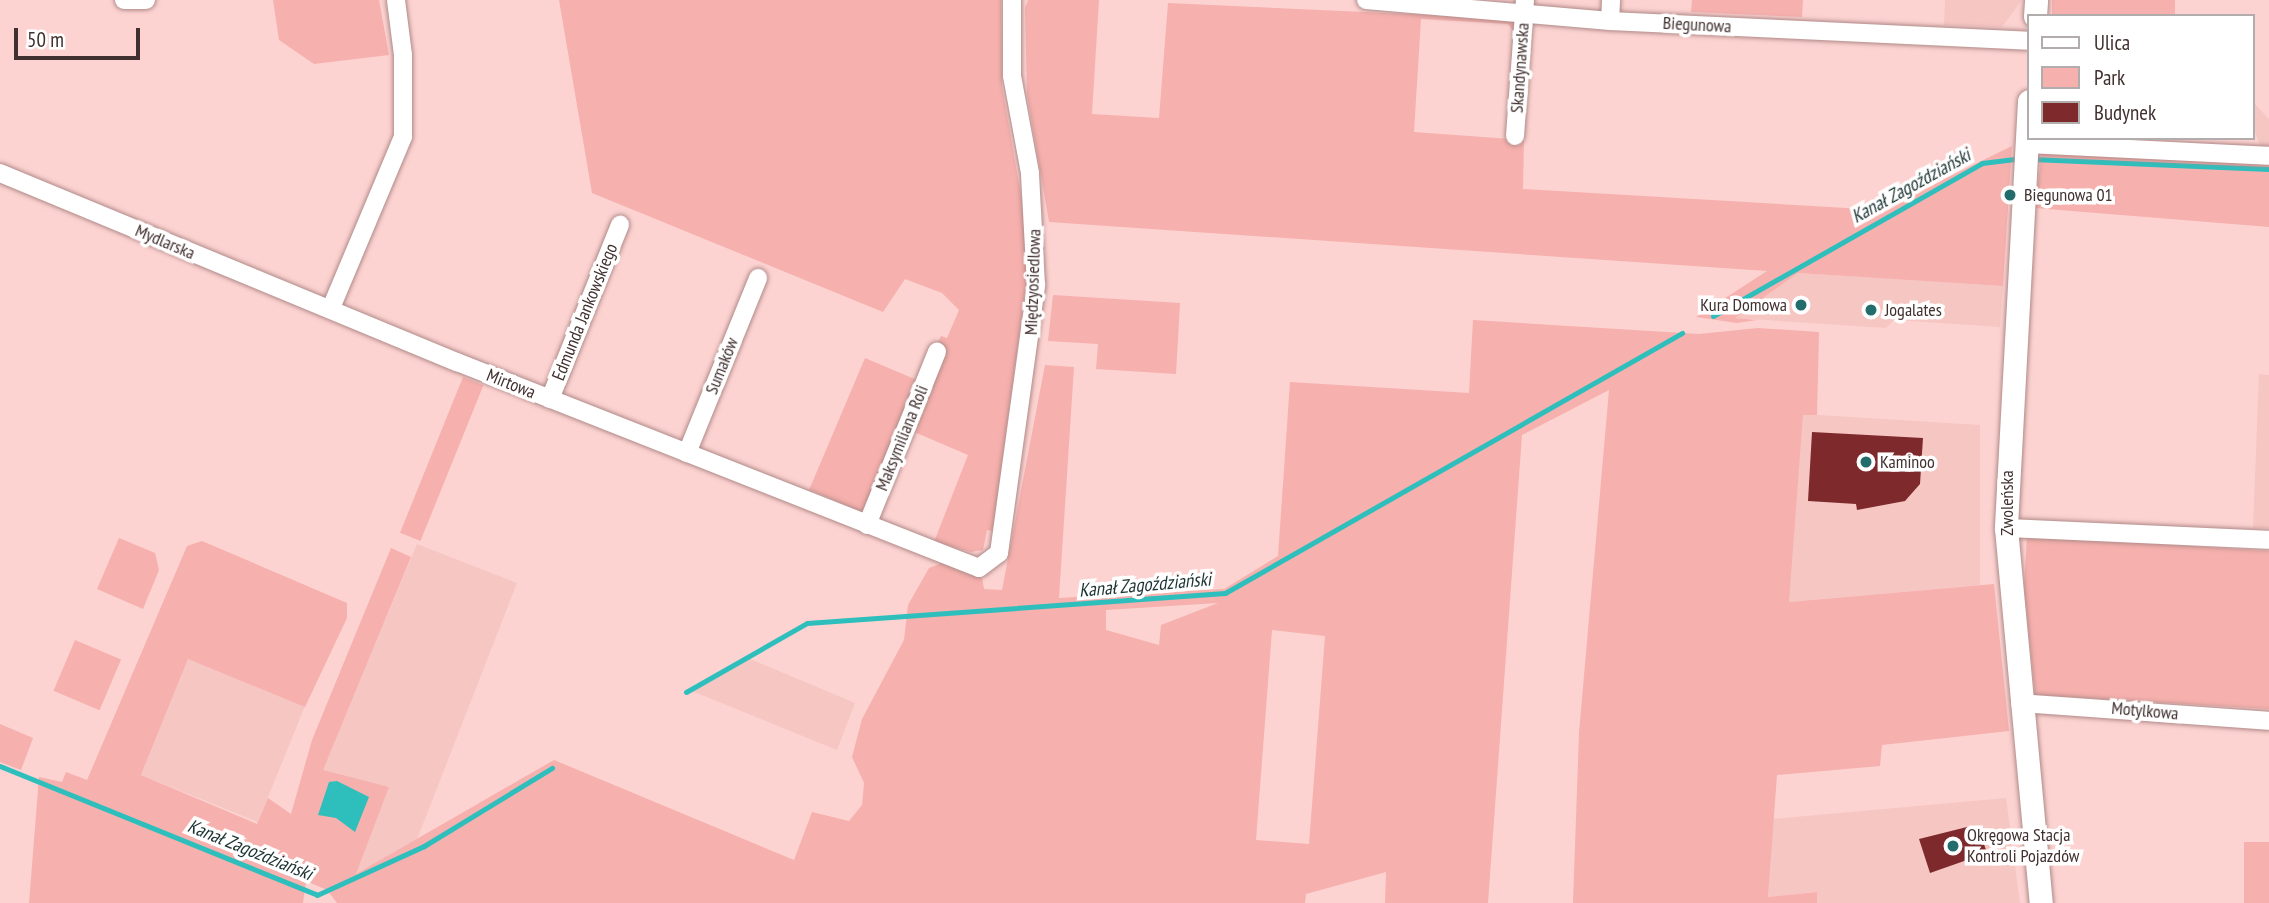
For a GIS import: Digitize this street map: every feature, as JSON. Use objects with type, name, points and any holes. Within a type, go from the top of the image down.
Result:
[{"type":"street","points":[[124,0],[146,0]]},
{"type":"street","points":[[331,309],[403,137],[403,55],[396,0]]},
{"type":"street","name":"Międzyosiedlowa","points":[[993,561],[1001,540],[1037,285],[1030,173],[1012,76],[1012,0]]},
{"type":"street","name":"Biegunowa","points":[[1366,0],[1525,8],[1610,21],[2028,41]]},
{"type":"street","points":[[1610,21],[1611,0]]},
{"type":"street","name":"Skandynawska","points":[[1515,136],[1525,8]]},
{"type":"street","name":"Zwoleńska","points":[[2028,119],[2006,528],[2020,703],[2041,903]]},
{"type":"street","points":[[2026,155],[2269,156]]},
{"type":"street","name":"Mydlarska","points":[[0,173],[331,309]]},
{"type":"street","name":"Edmunda Jankowskiego","points":[[550,399],[621,225]]},
{"type":"street","name":"Sumaków","points":[[687,453],[758,278]]},
{"type":"street","name":"Mirtowa","points":[[331,309],[550,399],[979,568],[993,561]]},
{"type":"street","name":"Maksymiliana Roli","points":[[867,525],[937,352]]},
{"type":"street","points":[[2006,528],[2269,540]]},
{"type":"street","name":"Motylkowa","points":[[2020,703],[2269,721]]},
{"type":"shaded area","points":[[1945,0],[2022,0],[2002,27],[1944,25]]},
{"type":"shaded area","points":[[2255,104],[2269,119],[2269,147],[2261,147],[2255,133]]},
{"type":"shaded area","points":[[1798,273],[2003,286],[2000,327],[1894,320],[1886,328],[1734,318]]},
{"type":"shaded area","points":[[2259,374],[2269,375],[2269,528],[2253,528]]},
{"type":"shaded area","points":[[1803,414],[1980,425],[1980,585],[1788,602]]},
{"type":"shaded area","points":[[417,544],[517,583],[416,842],[355,875],[389,787],[322,771]]},
{"type":"shaded area","points":[[748,658],[855,703],[837,750],[692,691]]},
{"type":"shaded area","points":[[188,659],[305,706],[258,822],[141,775]]},
{"type":"shaded area","points":[[2006,798],[2020,903],[1817,903],[1816,892],[1768,897],[1773,819]]},
{"type":"green space","points":[[273,0],[379,0],[389,55],[314,64],[279,40]]},
{"type":"green space","points":[[559,0],[1001,0],[1002,86],[1022,201],[1027,277],[993,531],[987,530],[983,550],[971,552],[934,542],[968,455],[912,431],[936,346],[941,336],[947,338],[959,310],[942,293],[905,279],[883,312],[592,193]]},
{"type":"green space","points":[[1028,0],[1099,0],[1092,114],[1159,118],[1168,3],[1516,19],[1516,35],[1508,24],[1421,19],[1414,132],[1524,140],[1523,189],[1863,209],[1902,187],[1932,185],[2012,146],[2003,286],[1798,273],[1735,318],[1757,320],[1737,323],[1696,317],[1767,271],[1049,222],[1027,94],[1025,8]]},
{"type":"green space","points":[[1692,0],[1803,0],[1802,17],[1691,12]]},
{"type":"green space","points":[[2052,0],[2175,0],[2175,14],[2052,14]]},
{"type":"green space","points":[[2042,152],[2269,162],[2269,227],[2035,208]]},
{"type":"green space","points":[[1053,295],[1180,303],[1176,374],[1096,369],[1098,344],[1048,341]]},
{"type":"green space","points":[[1473,320],[1699,334],[1758,328],[1819,332],[1817,415],[1803,415],[1789,602],[1994,584],[2009,731],[1882,745],[1880,766],[1777,775],[1768,897],[1817,892],[1817,903],[1573,903],[1579,733],[1609,390],[1522,435],[1488,903],[1385,903],[1386,872],[1306,894],[1305,903],[337,903],[327,890],[306,881],[303,903],[29,903],[39,777],[62,782],[66,772],[87,780],[187,546],[202,541],[347,603],[347,618],[305,707],[188,659],[141,775],[257,824],[268,798],[291,814],[312,740],[391,548],[411,557],[323,770],[389,787],[356,874],[554,760],[794,860],[812,812],[849,821],[862,805],[864,783],[852,757],[862,719],[904,640],[908,605],[929,568],[942,563],[982,578],[984,589],[1002,590],[1045,365],[1074,367],[1059,598],[1224,589],[1278,556],[1290,382],[1469,393]],"holes":[[[1218,603],[1161,625],[1159,645],[1106,630],[1106,610]],[[1272,630],[1325,636],[1309,844],[1256,840]]]},
{"type":"green space","points":[[865,358],[919,381],[863,513],[809,490]]},
{"type":"green space","points":[[463,377],[483,385],[420,541],[400,533]]},
{"type":"green space","points":[[2027,536],[2269,551],[2269,709],[2035,695],[2024,586]]},
{"type":"green space","points":[[119,538],[155,553],[159,570],[143,609],[97,589]]},
{"type":"green space","points":[[75,640],[121,660],[100,710],[54,691]]},
{"type":"green space","points":[[0,724],[33,738],[21,770],[0,762]]},
{"type":"green space","points":[[2244,842],[2269,842],[2269,903],[2244,903]]},
{"type":"water","points":[[337,781],[369,797],[355,832],[336,818],[318,815],[329,782]]},
{"type":"building","name":"Kaminoo","points":[[1812,432],[1923,438],[1920,484],[1905,501],[1857,510],[1856,504],[1808,501]]},
{"type":"building","name":"Okręgowa Stacja Kontroli Pojazdów","points":[[1971,826],[1973,832],[1979,829],[1987,853],[1930,873],[1919,839]]},
{"type":"waterway","name":"Kanał Zagoździański","points":[[1713,316],[1982,163],[2021,158]]},
{"type":"waterway","name":"Kanał Zagoździański","points":[[2031,159],[2269,169]]},
{"type":"waterway","name":"Kanał Zagoździański","points":[[686,692],[807,623],[1225,593],[1682,333]]},
{"type":"waterway","name":"Kanał Zagoździański","points":[[0,766],[317,895],[424,846],[552,768]]},
{"type":"place","name":"Biegunowa 01","points":[[2010,195]]},
{"type":"place","name":"Kura Domowa","points":[[1801,305]]},
{"type":"place","name":"Jogalates","points":[[1871,310]]},
{"type":"place","name":"Kaminoo","points":[[1866,462]]},
{"type":"place","name":"Okręgowa Stacja Kontroli Pojazdów","points":[[1953,846]]}]
